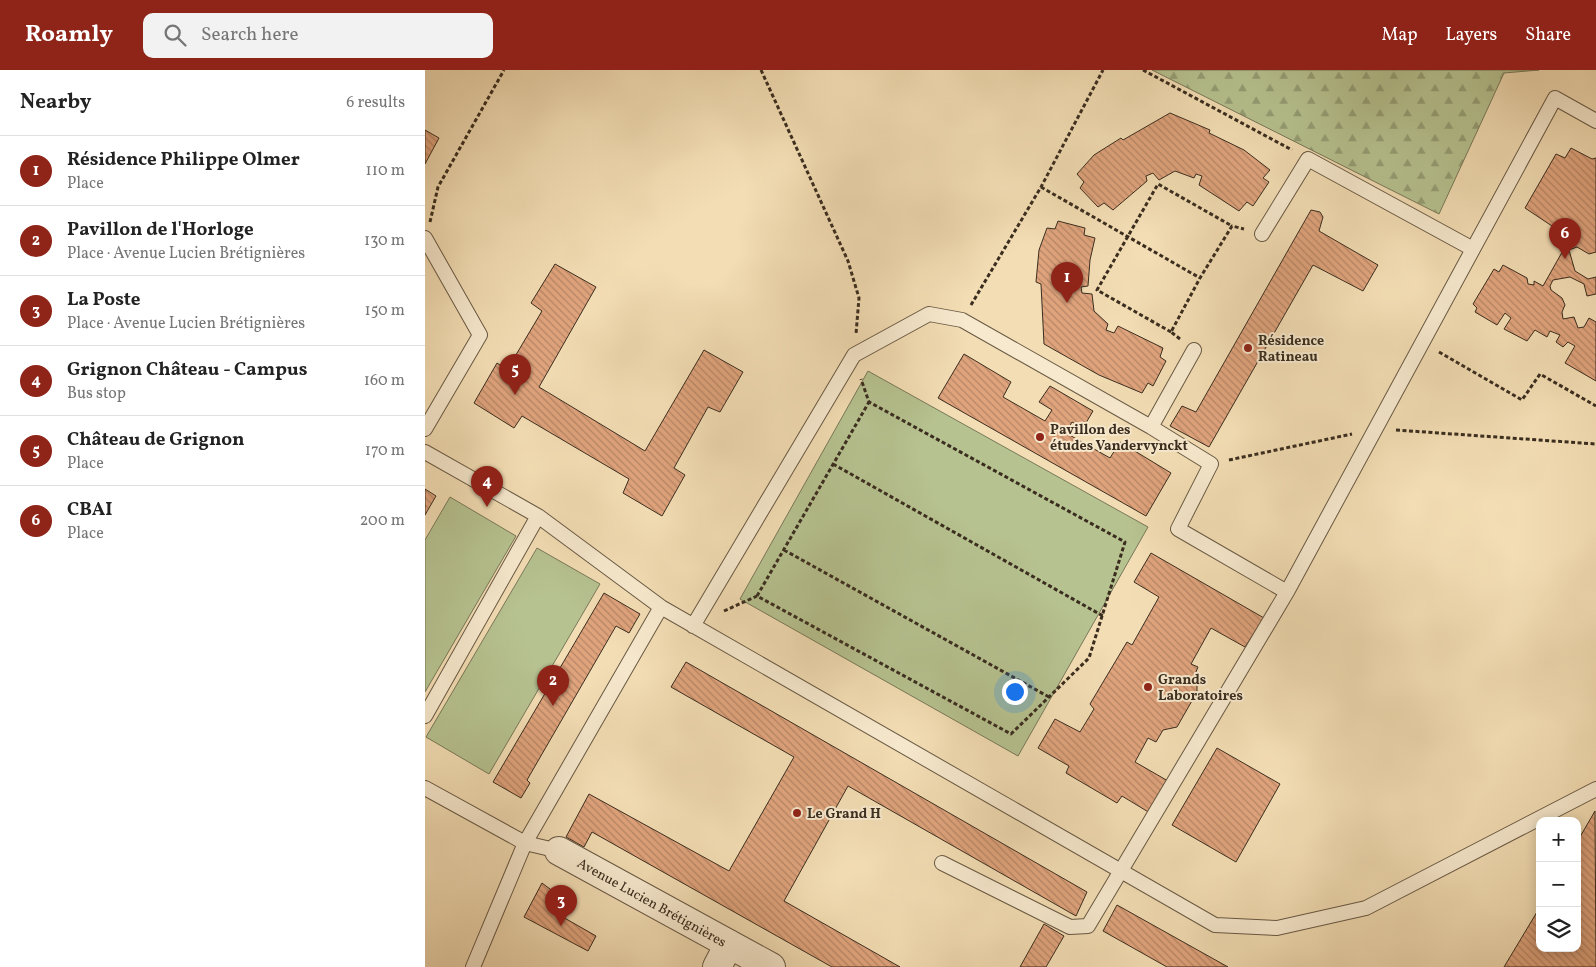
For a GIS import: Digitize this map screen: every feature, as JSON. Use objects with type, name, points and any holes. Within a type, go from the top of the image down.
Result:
[{"type":"street","name":"Avenue Lucien Brétignières","points":[[559,851],[723,956],[771,967]]},
{"type":"lane","points":[[942,863],[1070,927],[1088,926],[1287,592],[1555,98],[1596,121]]},
{"type":"lane","points":[[1262,234],[1308,159],[1473,248]]},
{"type":"lane","points":[[425,239],[480,335],[425,429]]},
{"type":"lane","points":[[693,626],[854,355],[929,314],[962,320],[1151,427],[1211,464],[1177,529],[1287,592]]},
{"type":"lane","points":[[1151,427],[1195,350]]},
{"type":"lane","points":[[425,452],[537,516],[661,607],[1215,925],[1277,928],[1366,908],[1596,789]]},
{"type":"lane","points":[[425,716],[537,516]]},
{"type":"lane","points":[[473,967],[525,843],[661,607]]},
{"type":"lane","points":[[425,788],[525,843],[559,851]]},
{"type":"path","points":[[425,239],[438,187],[504,70]]},
{"type":"path","points":[[757,596],[1011,734],[1089,658],[1125,542],[869,402],[854,355],[859,298],[848,261],[761,70]]},
{"type":"path","points":[[962,320],[1041,187],[1103,70]]},
{"type":"path","points":[[1143,70],[1308,159]]},
{"type":"path","points":[[1195,350],[1171,332],[1097,290],[1128,235],[1158,184],[1232,226],[1262,234]]},
{"type":"path","points":[[1041,187],[1128,235],[1200,278]]},
{"type":"path","points":[[1171,332],[1200,278],[1232,226]]},
{"type":"path","points":[[1423,343],[1522,400],[1539,374],[1596,406]]},
{"type":"path","points":[[693,626],[757,596],[869,402]]},
{"type":"path","points":[[1211,464],[1377,429],[1596,444]]},
{"type":"path","points":[[833,464],[1103,616]]},
{"type":"path","points":[[784,550],[1049,697]]},
{"type":"green space","points":[[1152,70],[1539,70],[1504,73],[1439,214]]},
{"type":"green space","points":[[868,371],[1148,527],[1018,756],[740,599]]},
{"type":"green space","points":[[450,497],[516,536],[425,692],[425,540]]},
{"type":"green space","points":[[537,548],[600,584],[489,774],[426,737]]},
{"type":"building","points":[[1170,113],[1210,130],[1209,133],[1244,150],[1270,170],[1263,178],[1269,182],[1253,206],[1247,202],[1239,211],[1199,185],[1202,176],[1196,174],[1194,178],[1175,171],[1159,180],[1153,173],[1146,176],[1147,181],[1113,210],[1104,203],[1098,207],[1080,188],[1084,182],[1077,174],[1094,155],[1121,138],[1123,140]]},
{"type":"building","points":[[425,130],[439,138],[425,164]]},
{"type":"building","points":[[1571,148],[1592,159],[1596,158],[1596,252],[1589,254],[1577,247],[1569,250],[1575,271],[1588,279],[1596,277],[1596,294],[1587,296],[1584,284],[1570,277],[1553,280],[1550,286],[1551,290],[1562,298],[1565,305],[1562,312],[1563,319],[1574,317],[1578,328],[1584,327],[1589,318],[1596,322],[1596,381],[1565,363],[1575,346],[1568,342],[1563,347],[1556,342],[1560,335],[1550,331],[1547,337],[1535,330],[1527,341],[1504,329],[1511,318],[1505,313],[1497,325],[1475,312],[1477,308],[1473,304],[1494,269],[1499,272],[1503,265],[1527,278],[1528,284],[1534,285],[1534,281],[1543,286],[1565,247],[1561,232],[1525,208],[1556,154],[1565,158]]},
{"type":"building","name":"Résidence Ratineau","points":[[1311,210],[1320,212],[1323,217],[1319,231],[1378,265],[1363,291],[1313,265],[1209,447],[1170,426],[1182,406],[1196,412]]},
{"type":"building","points":[[1058,221],[1085,228],[1084,235],[1095,238],[1090,260],[1088,286],[1081,287],[1082,293],[1092,294],[1094,311],[1108,324],[1106,330],[1114,333],[1118,326],[1163,348],[1160,357],[1166,361],[1153,386],[1148,383],[1142,393],[1099,375],[1044,344],[1041,284],[1036,282],[1039,250],[1047,228],[1055,229]]},
{"type":"building","points":[[555,264],[596,287],[539,387],[645,451],[704,350],[743,372],[720,412],[708,407],[674,468],[685,475],[662,516],[623,493],[629,479],[522,416],[514,428],[474,403],[497,363],[507,370],[542,311],[531,303]]},
{"type":"building","name":"Pavillon des études Vandervynckt","points":[[964,354],[1011,382],[1003,397],[1045,421],[1052,410],[1039,402],[1050,386],[1093,411],[1083,428],[1072,422],[1066,433],[1110,458],[1120,442],[1171,473],[1146,516],[938,398]]},
{"type":"building","points":[[425,489],[436,496],[425,515]]},
{"type":"building","name":"Grands Laboratoires","points":[[1151,553],[1264,618],[1245,647],[1211,628],[1191,664],[1198,667],[1193,679],[1197,681],[1197,692],[1177,727],[1163,730],[1156,742],[1148,738],[1135,762],[1168,781],[1150,813],[1122,796],[1117,803],[1066,773],[1069,766],[1038,748],[1055,719],[1080,732],[1094,709],[1090,704],[1127,642],[1132,645],[1159,597],[1134,582]]},
{"type":"building","points":[[604,593],[640,614],[629,633],[616,626],[527,780],[530,783],[521,798],[493,782]]},
{"type":"building","name":"Le Grand H","points":[[686,662],[1087,892],[1076,916],[848,786],[784,901],[900,967],[832,967],[592,832],[584,847],[566,837],[589,794],[729,871],[794,757],[671,687]]},
{"type":"building","points":[[1217,748],[1280,784],[1236,862],[1172,825]]},
{"type":"building","points":[[1595,811],[1596,967],[1504,967],[1536,914],[1536,952],[1581,952],[1581,835]]},
{"type":"building","points":[[542,883],[554,892],[547,908],[596,936],[588,951],[524,917]]},
{"type":"building","points":[[1117,905],[1228,967],[1167,967],[1103,931]]},
{"type":"building","points":[[1044,924],[1064,936],[1046,967],[1020,967]]},
{"type":"place","name":"CBAI","points":[[1565,259]]},
{"type":"place","name":"Résidence Philippe Olmer","points":[[1067,303]]},
{"type":"place","name":"Résidence Ratineau","points":[[1248,348]]},
{"type":"place","name":"Château de Grignon","points":[[515,395]]},
{"type":"place","name":"Pavillon des études Vandervynckt","points":[[1040,437]]},
{"type":"place","name":"Grignon Château - Campus","points":[[487,507]]},
{"type":"place","name":"Grands Laboratoires","points":[[1148,687]]},
{"type":"place","name":"Pavillon de l'Horloge","points":[[553,706]]},
{"type":"place","name":"Le Grand H","points":[[797,813]]},
{"type":"place","name":"La Poste","points":[[561,926]]}]
